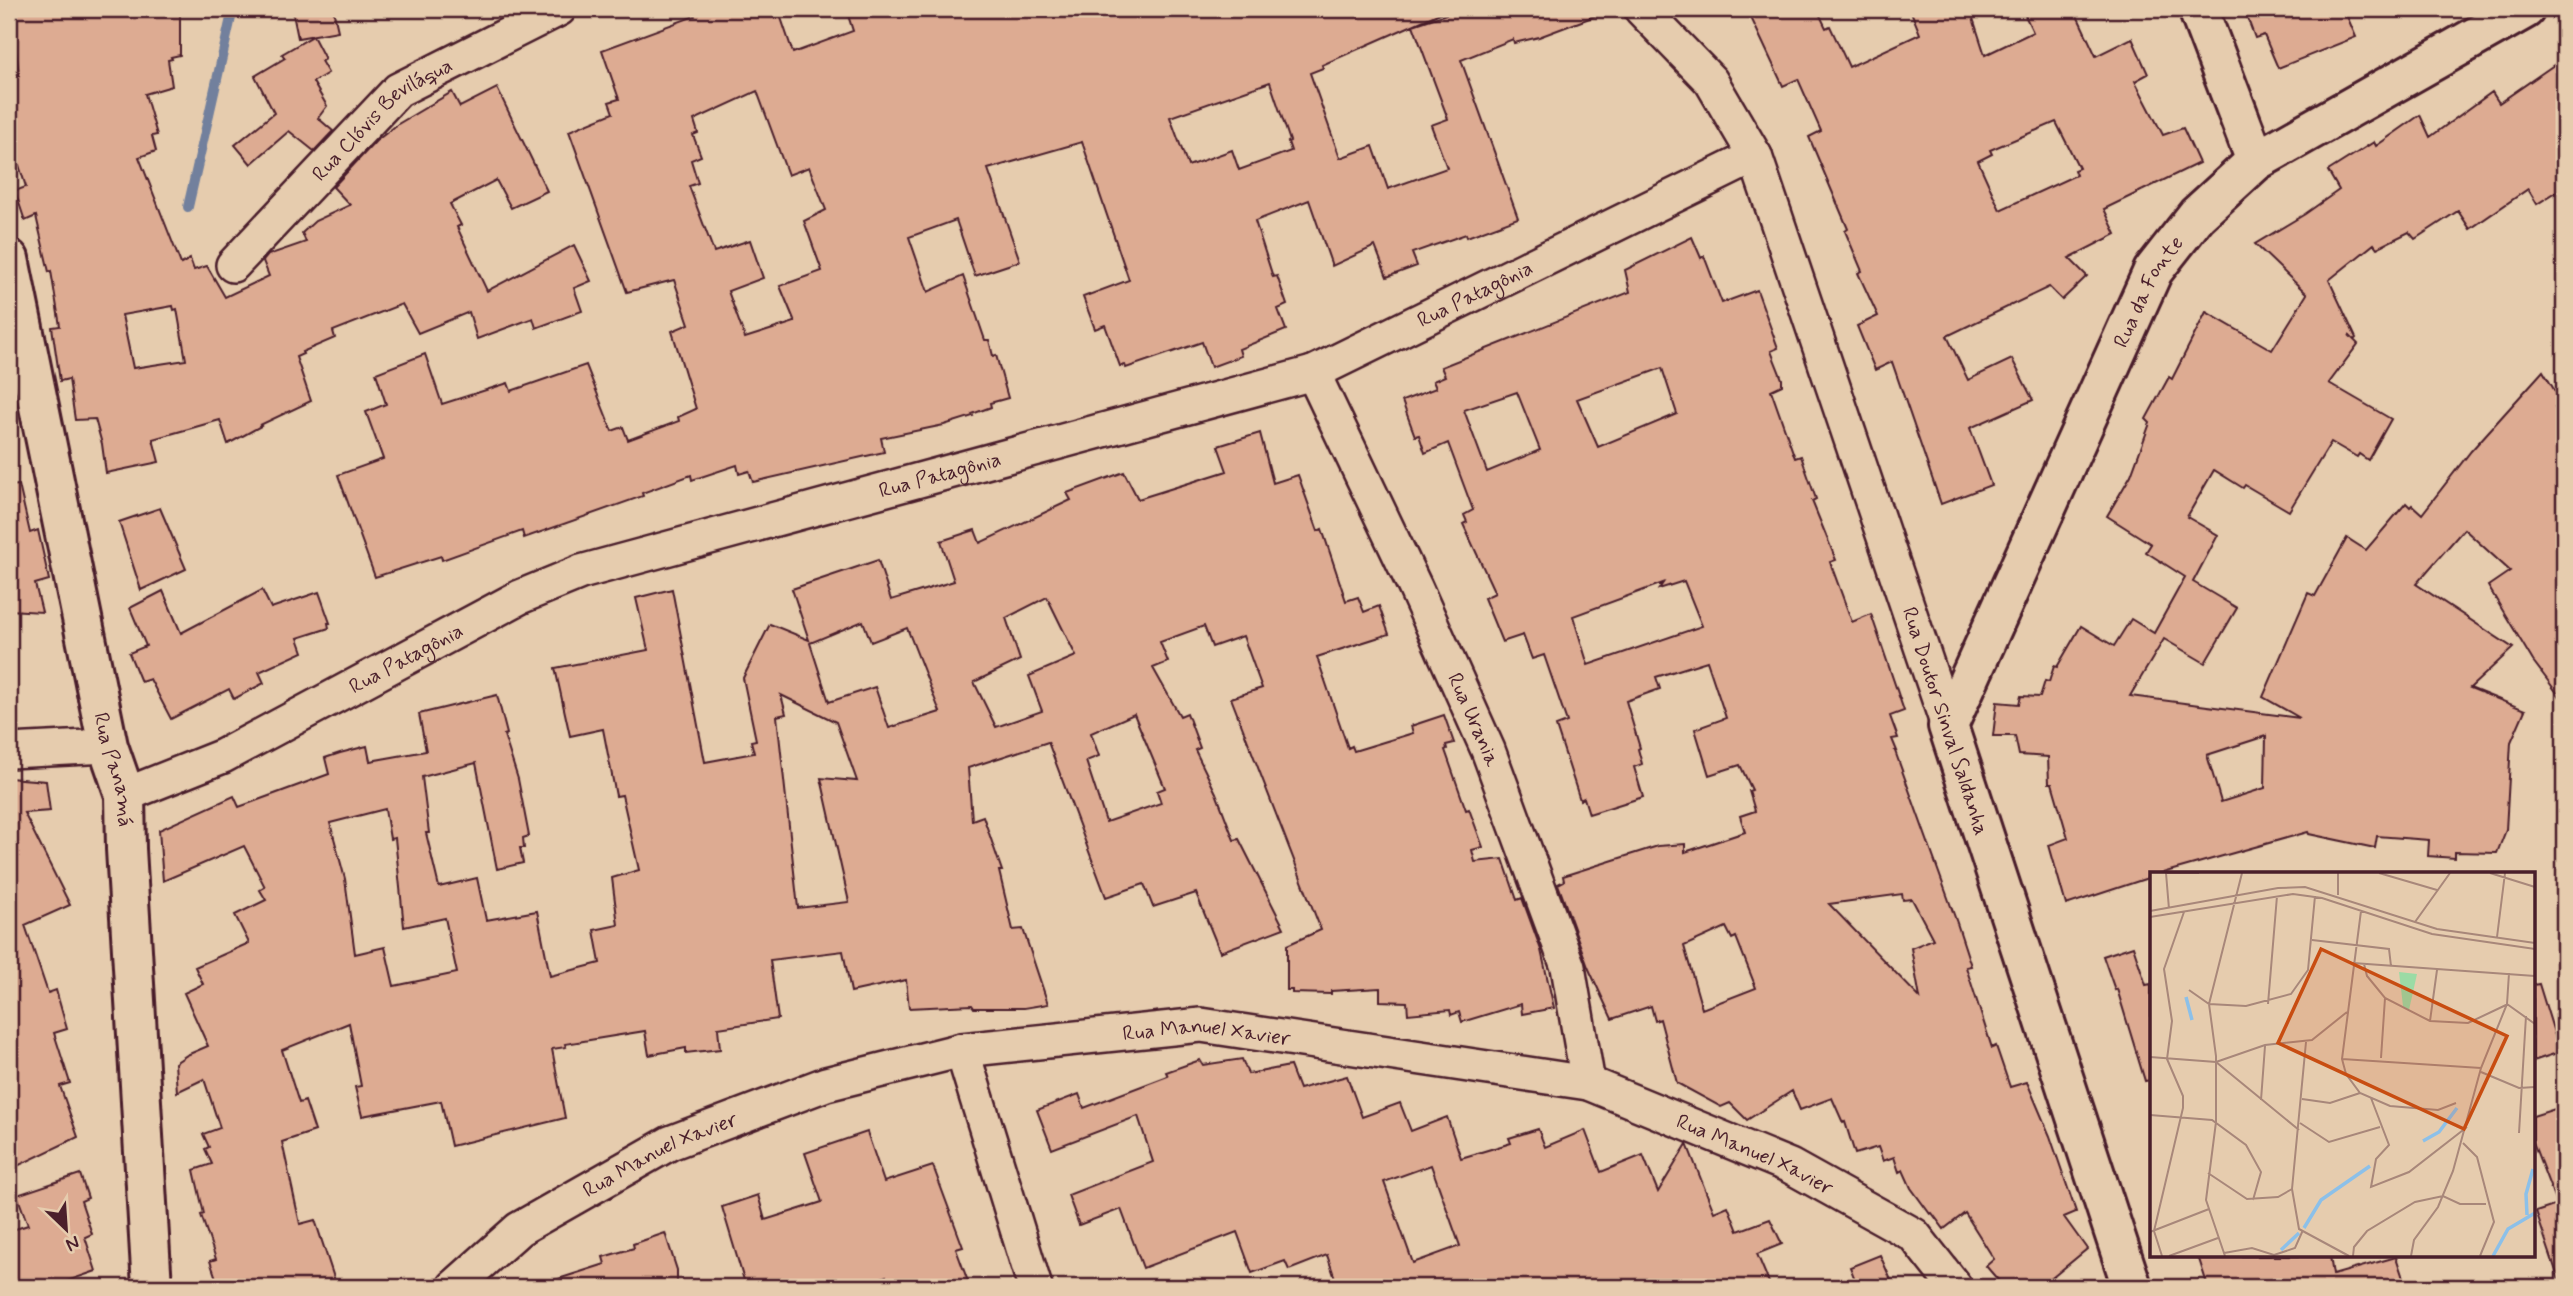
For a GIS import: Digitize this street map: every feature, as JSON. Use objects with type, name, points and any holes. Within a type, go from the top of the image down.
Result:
[{"type":"street","name":"Rua Clóvis Beviláqua","points":[[233,265],[398,90],[559,9]]},
{"type":"street","points":[[1641,9],[1711,81],[1755,156]]},
{"type":"street","points":[[2197,9],[2256,161]]},
{"type":"street","name":"Rua da Fonte","points":[[1948,726],[2153,271],[2197,215],[2256,161],[2525,9]]},
{"type":"street","name":"Rua Patagônia","points":[[125,795],[223,756],[520,597],[581,572],[1313,373],[1755,156]]},
{"type":"street","name":"Rua Doutor Sinval Saldanha","points":[[1755,156],[1948,726],[2132,1287]]},
{"type":"street","name":"Rua Panamá","points":[[9,259],[108,746],[125,795],[152,1287]]},
{"type":"street","name":"Rua Urania","points":[[1313,373],[1415,587],[1488,750],[1568,967],[1588,1083]]},
{"type":"street","points":[[9,751],[108,746]]},
{"type":"street","name":"Rua Manuel Xavier","points":[[454,1287],[519,1229],[670,1143],[826,1084],[962,1050],[1201,1025],[1588,1083],[1790,1166],[1914,1236],[1955,1287]]},
{"type":"street","points":[[962,1050],[1035,1287]]},
{"type":"building","points":[[11,9],[180,9],[180,55],[168,60],[172,86],[145,94],[157,135],[152,136],[156,151],[139,157],[181,264],[190,259],[194,270],[207,266],[225,297],[269,276],[263,261],[268,255],[306,242],[302,233],[315,221],[350,205],[333,187],[376,141],[398,124],[452,92],[460,107],[497,88],[547,191],[511,208],[496,180],[450,204],[461,225],[457,227],[487,291],[574,245],[591,281],[574,288],[582,311],[536,328],[533,318],[477,339],[469,312],[418,333],[402,304],[333,331],[335,338],[296,357],[311,401],[260,425],[228,444],[220,420],[153,439],[159,462],[106,473],[95,419],[75,420],[69,379],[60,381],[52,327],[60,326],[51,271],[49,272],[36,216],[25,221],[15,191],[26,187],[9,134],[9,77],[19,75]],"holes":[[[173,306],[174,310],[177,309],[186,360],[133,368],[122,315]]]},
{"type":"building","points":[[292,9],[333,9],[338,31],[298,38]]},
{"type":"building","points":[[693,9],[778,9],[793,53],[853,31],[846,9],[1449,9],[1322,65],[1323,68],[1310,73],[1340,158],[1373,146],[1388,189],[1447,168],[1431,125],[1448,119],[1413,25],[1461,9],[1603,9],[1603,13],[1539,37],[1514,43],[1513,39],[1461,60],[1518,218],[1412,253],[1417,266],[1387,277],[1375,246],[1332,266],[1309,200],[1255,221],[1273,277],[1277,276],[1287,305],[1278,309],[1286,330],[1239,349],[1241,356],[1211,367],[1202,342],[1126,368],[1125,365],[1120,366],[1105,325],[1095,329],[1083,297],[1129,280],[1082,142],[988,169],[1020,261],[975,276],[956,220],[909,237],[928,292],[963,276],[985,340],[989,340],[993,356],[996,355],[1008,398],[990,403],[991,407],[972,414],[973,416],[881,438],[884,452],[753,482],[749,471],[739,474],[737,465],[692,480],[691,475],[642,493],[643,496],[524,538],[522,531],[442,560],[441,556],[375,577],[338,475],[383,459],[366,412],[386,404],[376,373],[425,354],[442,404],[508,383],[511,391],[586,365],[612,431],[623,427],[628,440],[679,421],[678,417],[696,409],[672,331],[689,324],[674,280],[627,292],[569,131],[613,113],[609,102],[619,99],[602,50],[695,16]],"holes":[[[1270,82],[1291,151],[1239,170],[1232,150],[1188,166],[1170,117]],[[757,91],[788,175],[809,167],[826,210],[804,221],[822,271],[780,286],[795,322],[745,338],[728,291],[763,278],[750,240],[714,252],[689,186],[698,183],[691,160],[701,156],[693,135],[698,133],[694,120]]]},
{"type":"building","points":[[1747,9],[1817,9],[1826,28],[1830,26],[1849,67],[1920,34],[1910,9],[1970,9],[1985,55],[2033,32],[2022,9],[2074,9],[2096,56],[2132,38],[2148,74],[2135,81],[2163,135],[2183,128],[2199,163],[2104,209],[2116,234],[2069,258],[2087,276],[2062,300],[2049,287],[1947,336],[1968,380],[2012,359],[2033,400],[1970,428],[1991,485],[1941,504],[1892,362],[1875,370],[1857,326],[1878,316],[1858,273],[1862,271],[1845,231],[1848,229],[1809,137],[1821,131],[1798,79],[1783,86]],"holes":[[[2056,122],[2079,168],[2074,170],[2076,175],[2000,210],[1978,161],[1992,154],[1990,150]]]},
{"type":"building","points":[[2253,9],[2344,9],[2356,37],[2278,68],[2264,35],[2255,38],[2246,14],[2254,11]]},
{"type":"building","points":[[313,36],[325,59],[321,61],[328,73],[313,82],[327,106],[318,118],[333,131],[314,151],[289,131],[251,164],[235,145],[274,113],[255,76],[285,58],[282,54]]},
{"type":"building","points":[[2564,58],[2564,187],[2537,204],[2528,189],[2470,229],[2458,211],[2415,239],[2409,232],[2377,248],[2374,244],[2329,280],[2358,344],[2329,383],[2391,419],[2368,460],[2359,454],[2357,457],[2331,442],[2289,511],[2214,470],[2187,517],[2218,535],[2193,582],[2237,608],[2205,663],[2164,639],[2130,696],[2300,718],[2263,697],[2308,593],[2315,596],[2347,538],[2366,550],[2406,503],[2422,514],[2471,451],[2543,371],[2562,403],[2555,408],[2564,422],[2564,521],[2559,525],[2564,531],[2564,702],[2533,661],[2488,586],[2510,571],[2464,529],[2416,584],[2513,648],[2470,688],[2525,710],[2511,742],[2506,830],[2497,853],[2455,852],[2455,858],[2428,856],[2429,840],[2377,836],[2375,848],[2308,832],[2166,872],[2150,872],[2150,877],[2066,905],[2049,845],[2068,838],[2052,783],[2049,783],[2048,757],[2019,755],[2015,736],[1993,736],[1997,702],[2019,704],[2021,696],[2040,697],[2045,681],[2049,682],[2054,666],[2057,667],[2081,626],[2114,646],[2131,619],[2154,633],[2185,577],[2146,552],[2151,544],[2107,516],[2131,475],[2150,423],[2146,419],[2169,377],[2172,379],[2206,312],[2272,350],[2307,294],[2255,244],[2339,190],[2328,171],[2374,142],[2376,146],[2420,115],[2430,137],[2492,92],[2499,103]],"holes":[[[2266,736],[2265,788],[2221,802],[2207,755]]]},
{"type":"building","points":[[1692,237],[1701,258],[1704,256],[1722,303],[1757,290],[1778,348],[1771,351],[1782,385],[1771,390],[1795,458],[1801,456],[1816,499],[1812,501],[1836,560],[1830,562],[1852,622],[1871,614],[1904,711],[1890,716],[1898,738],[1892,739],[1895,751],[1957,923],[1971,966],[1966,967],[1992,1048],[1996,1046],[2010,1087],[2027,1082],[2050,1136],[2076,1212],[2064,1217],[2087,1249],[2041,1287],[2004,1287],[1986,1266],[1994,1259],[1965,1213],[1944,1229],[1911,1188],[1903,1170],[1899,1172],[1894,1157],[1883,1161],[1878,1147],[1855,1154],[1845,1122],[1843,1123],[1832,1098],[1800,1110],[1792,1091],[1747,1120],[1730,1103],[1721,1107],[1677,1083],[1660,1019],[1655,1021],[1651,1006],[1612,1019],[1588,967],[1558,884],[1564,881],[1563,876],[1658,846],[1685,844],[1685,852],[1745,832],[1740,816],[1755,811],[1749,791],[1752,790],[1740,765],[1709,775],[1695,729],[1726,718],[1707,661],[1656,677],[1660,689],[1626,701],[1640,748],[1638,749],[1642,764],[1634,767],[1643,797],[1589,814],[1584,798],[1580,800],[1556,726],[1567,722],[1544,655],[1532,659],[1523,635],[1502,642],[1484,598],[1495,593],[1463,524],[1467,522],[1464,515],[1473,510],[1448,443],[1425,453],[1419,435],[1415,436],[1402,401],[1436,388],[1433,381],[1445,376],[1441,367],[1630,292],[1625,270]],"holes":[[[1662,368],[1677,414],[1598,447],[1577,399]],[[1517,392],[1540,450],[1487,472],[1464,410]],[[1684,581],[1702,626],[1588,665],[1573,616],[1663,583],[1659,589]],[[1902,894],[1903,900],[1912,899],[1933,939],[1911,948],[1920,998],[1829,904]],[[1726,927],[1732,939],[1736,937],[1756,988],[1702,1009],[1684,946]]]},
{"type":"building","points":[[1260,433],[1273,483],[1298,475],[1318,531],[1322,529],[1346,601],[1358,597],[1364,612],[1379,606],[1389,634],[1317,657],[1348,748],[1352,746],[1354,751],[1413,733],[1411,726],[1444,715],[1454,743],[1446,745],[1445,750],[1466,810],[1469,809],[1483,847],[1472,850],[1475,862],[1503,859],[1517,900],[1522,898],[1541,950],[1554,1008],[1522,1014],[1521,1004],[1462,1022],[1459,1012],[1451,1015],[1450,1010],[1408,1014],[1407,1002],[1380,1001],[1380,988],[1331,991],[1331,994],[1292,993],[1292,990],[1287,990],[1287,945],[1321,930],[1231,698],[1262,688],[1243,636],[1212,647],[1204,626],[1160,642],[1168,662],[1153,668],[1180,716],[1187,713],[1200,748],[1195,750],[1216,793],[1234,840],[1239,839],[1284,928],[1220,952],[1196,893],[1153,907],[1144,884],[1106,897],[1048,742],[968,768],[972,820],[983,816],[1002,871],[999,871],[1013,930],[1023,929],[1048,1004],[1024,1008],[974,1008],[972,1005],[909,1008],[906,980],[851,992],[843,951],[770,960],[778,1019],[718,1028],[720,1049],[686,1053],[686,1048],[649,1055],[645,1031],[565,1044],[566,1047],[552,1049],[565,1118],[451,1146],[441,1101],[362,1116],[355,1087],[361,1086],[349,1023],[282,1050],[299,1103],[305,1101],[315,1131],[282,1142],[300,1224],[315,1220],[337,1287],[219,1287],[210,1261],[216,1259],[201,1215],[204,1214],[194,1170],[212,1164],[205,1149],[209,1147],[203,1134],[220,1128],[204,1079],[177,1092],[175,1063],[208,1046],[184,993],[203,984],[195,967],[249,943],[235,915],[266,900],[260,890],[265,887],[244,846],[163,881],[159,830],[234,796],[239,807],[329,774],[325,758],[340,753],[367,746],[370,761],[426,751],[419,714],[497,695],[529,836],[523,838],[524,848],[520,848],[523,863],[497,869],[476,763],[422,777],[429,833],[426,833],[439,887],[477,878],[486,920],[537,911],[550,976],[600,963],[594,930],[618,925],[612,878],[639,870],[622,795],[616,796],[603,729],[570,736],[555,668],[648,650],[636,598],[672,589],[705,762],[754,753],[751,741],[756,740],[743,678],[770,624],[809,640],[792,589],[878,560],[891,600],[954,581],[941,541],[975,530],[980,543],[1071,500],[1067,493],[1124,472],[1138,499],[1227,471],[1218,446]],"holes":[[[1047,597],[1076,656],[1029,676],[1042,711],[996,727],[974,682],[1020,660],[1006,618]],[[863,621],[871,642],[907,628],[940,712],[889,728],[875,687],[829,702],[810,643]],[[781,695],[836,722],[857,781],[821,778],[849,902],[798,908],[777,716],[786,714]],[[1134,714],[1165,788],[1157,791],[1161,803],[1106,822],[1086,761],[1099,756],[1091,733]],[[385,809],[390,839],[395,838],[404,927],[445,918],[457,973],[394,986],[385,947],[355,954],[345,879],[330,823]]]},
{"type":"building","points":[[19,485],[30,533],[38,530],[49,580],[35,584],[42,612],[9,610],[9,486]]},
{"type":"building","points":[[160,508],[186,569],[141,590],[119,522]]},
{"type":"building","points":[[262,590],[271,608],[319,592],[330,623],[329,628],[298,638],[303,652],[259,672],[264,683],[234,699],[229,689],[171,719],[150,679],[141,682],[129,653],[146,646],[130,608],[163,591],[181,633]]},
{"type":"building","points":[[9,778],[46,781],[50,811],[24,813],[70,905],[25,925],[48,993],[56,990],[67,1029],[54,1033],[70,1083],[60,1086],[78,1137],[9,1170],[9,891],[18,886],[9,867]]},
{"type":"building","points":[[2133,946],[2146,985],[2150,984],[2150,1080],[2145,1081],[2117,989],[2115,990],[2103,956]]},
{"type":"building","points":[[2539,984],[2560,1052],[2534,1061],[2534,985]]},
{"type":"building","points":[[1242,1059],[1248,1074],[1290,1066],[1299,1089],[1347,1076],[1362,1117],[1400,1103],[1411,1131],[1447,1117],[1461,1158],[1511,1143],[1509,1138],[1538,1129],[1545,1147],[1585,1130],[1601,1172],[1643,1155],[1658,1192],[1687,1144],[1714,1212],[1728,1206],[1738,1231],[1770,1219],[1782,1244],[1757,1254],[1771,1287],[1338,1287],[1327,1255],[1289,1270],[1285,1261],[1252,1273],[1237,1232],[1143,1268],[1121,1209],[1079,1225],[1068,1195],[1153,1162],[1138,1116],[1052,1149],[1037,1110],[1079,1094],[1084,1108],[1168,1076],[1166,1072],[1200,1060],[1203,1065]],"holes":[[[1431,1165],[1460,1246],[1413,1263],[1384,1182]]]},
{"type":"building","points":[[2564,1106],[2564,1282],[2560,1283],[2536,1212],[2557,1205],[2534,1145],[2534,1116]]},
{"type":"building","points":[[867,1132],[884,1182],[933,1166],[963,1247],[956,1249],[970,1287],[890,1287],[886,1276],[859,1287],[746,1287],[722,1207],[758,1195],[765,1220],[822,1202],[805,1153]]},
{"type":"building","points":[[80,1174],[88,1198],[81,1201],[92,1234],[85,1237],[96,1271],[67,1281],[69,1287],[9,1287],[9,1231],[28,1225],[17,1195]]},
{"type":"building","points":[[665,1233],[677,1270],[677,1287],[550,1287],[549,1282],[605,1264],[603,1257],[634,1248],[633,1244]]},
{"type":"building","points":[[1880,1255],[1894,1287],[1858,1287],[1850,1267]]},
{"type":"building","points":[[2199,1258],[2330,1258],[2333,1275],[2396,1258],[2406,1287],[2208,1287]]},
{"type":"waterway","points":[[188,207],[233,9]]}]
